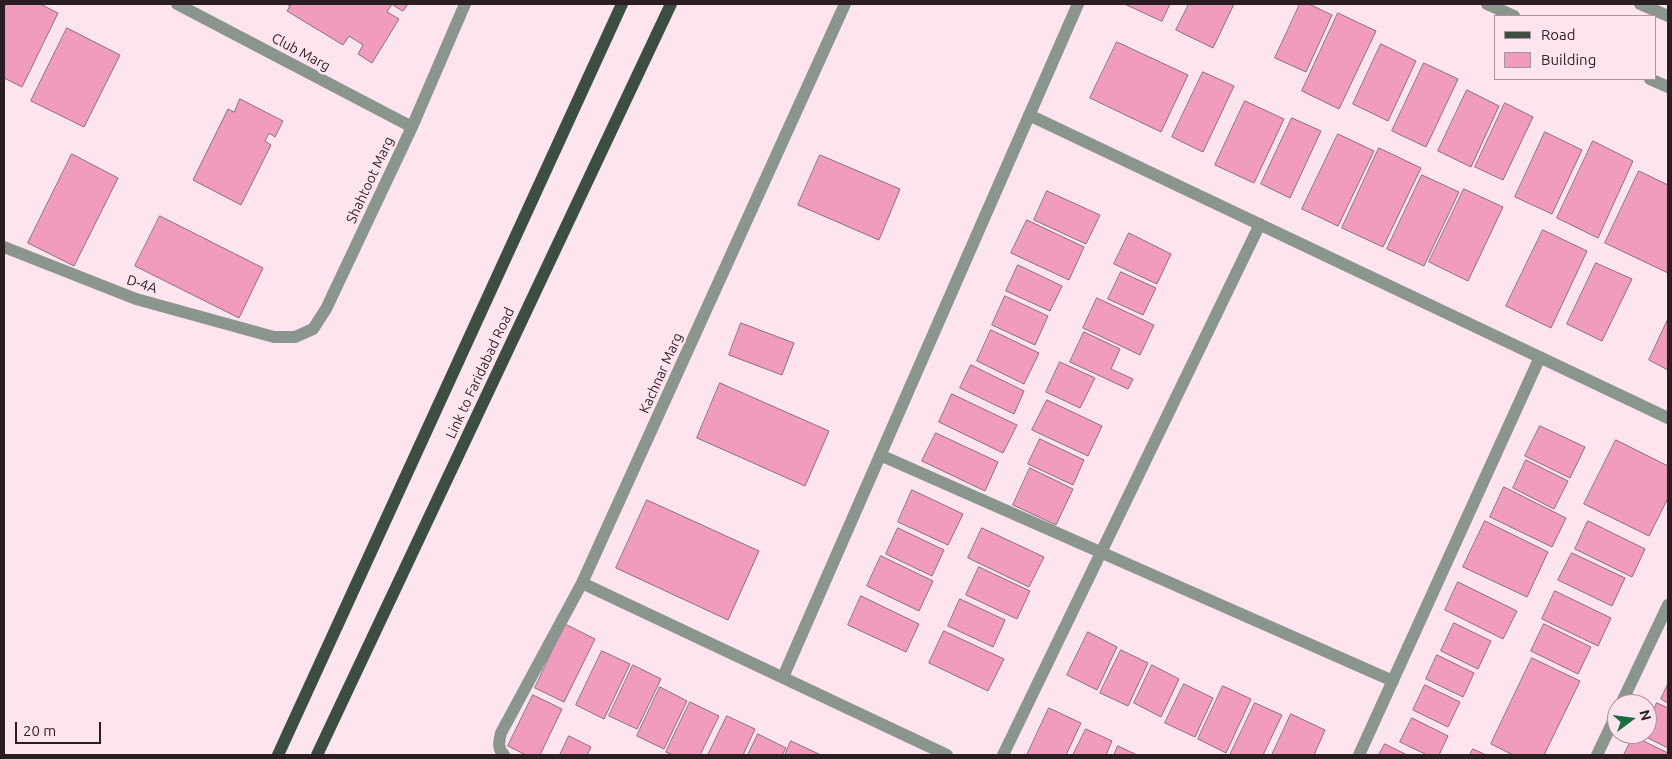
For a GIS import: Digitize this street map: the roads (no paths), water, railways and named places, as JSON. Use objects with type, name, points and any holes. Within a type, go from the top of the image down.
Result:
[{"type":"main road","name":"Link to Faridabad Road","points":[[278,755],[622,4]]},
{"type":"main road","name":"Link to Faridabad Road","points":[[317,755],[671,4]]},
{"type":"street","name":"Club Marg","points":[[177,4],[196,8],[412,127]]},
{"type":"street","name":"Shahtoot Marg","points":[[274,337],[294,337],[313,329],[326,309],[412,127],[466,4]]},
{"type":"street","name":"Kachnar Marg","points":[[502,752],[498,743],[501,733],[582,582],[845,4]]},
{"type":"street","points":[[782,677],[1078,4]]},
{"type":"street","points":[[1487,4],[1512,15]]},
{"type":"street","points":[[1640,4],[1668,16]]},
{"type":"street","points":[[1652,80],[1668,87]]},
{"type":"street","points":[[1029,115],[1668,418]]},
{"type":"street","points":[[1003,755],[1260,224]]},
{"type":"street","name":"D-4A","points":[[4,247],[136,299],[274,337]]},
{"type":"street","points":[[1359,755],[1540,357]]},
{"type":"street","points":[[880,455],[1101,554],[1393,681]]},
{"type":"street","points":[[582,582],[947,755]]},
{"type":"street","points":[[1626,694],[1668,605]]},
{"type":"street","points":[[1597,755],[1607,734]]}]
